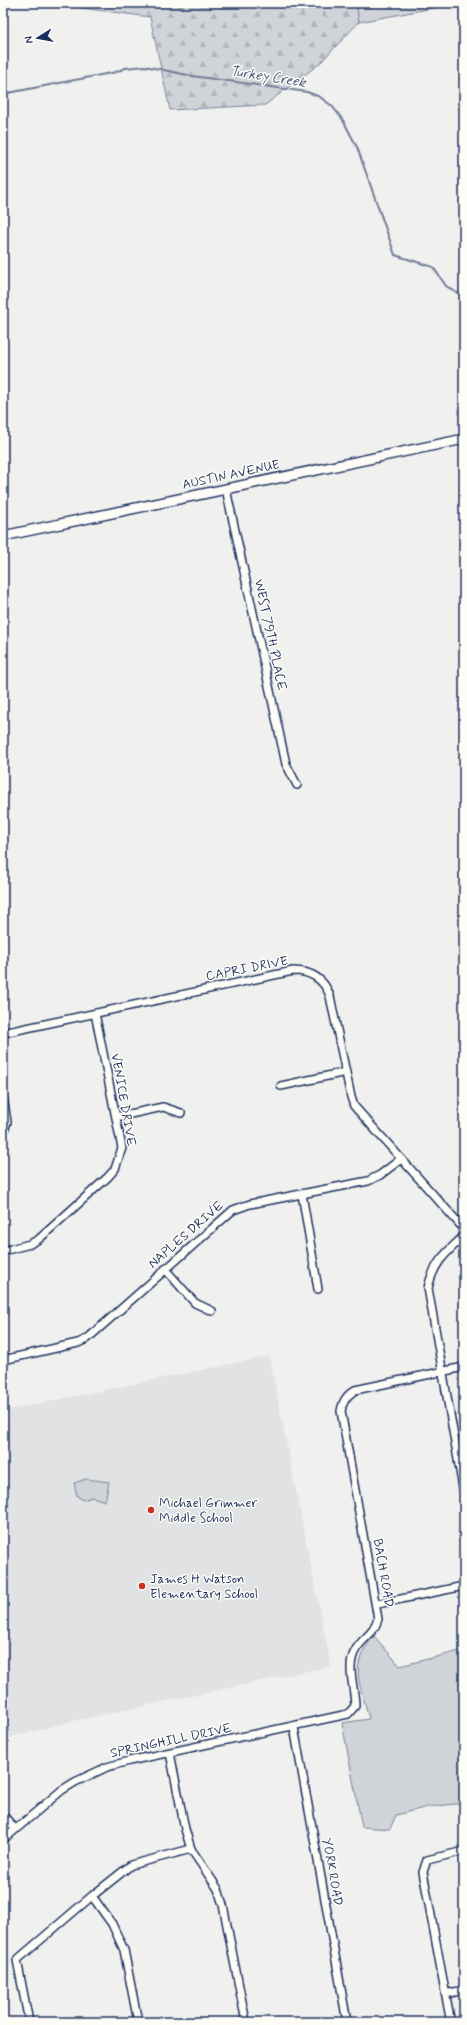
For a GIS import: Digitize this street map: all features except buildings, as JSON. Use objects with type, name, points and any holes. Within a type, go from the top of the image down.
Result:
[{"type":"street","name":"AUSTIN AVENUE","points":[[3,536],[464,439]]},
{"type":"street","name":"WEST 79TH PLACE","points":[[226,489],[286,764],[297,785]]},
{"type":"street","name":"CAPRI DRIVE","points":[[3,1033],[293,972],[302,971],[317,977],[328,989],[354,1106],[464,1229]]},
{"type":"street","name":"VENICE DRIVE","points":[[3,1251],[30,1244],[39,1239],[115,1169],[122,1148],[95,1013]]},
{"type":"street","points":[[281,1086],[346,1072]]},
{"type":"street","points":[[3,1096],[7,1122],[3,1134]]},
{"type":"street","points":[[116,1116],[163,1107],[181,1113]]},
{"type":"street","name":"NAPLES DRIVE","points":[[3,1360],[78,1344],[87,1339],[233,1210],[250,1204],[368,1181],[380,1175],[401,1159]]},
{"type":"street","points":[[302,1194],[318,1289]]},
{"type":"street","points":[[464,1236],[440,1259],[432,1271],[428,1288],[464,1494]]},
{"type":"street","points":[[165,1269],[195,1303],[212,1311]]},
{"type":"street","points":[[442,1371],[464,1367]]},
{"type":"street","name":"BACH ROAD","points":[[294,1727],[348,1714],[355,1706],[350,1665],[355,1651],[376,1628],[378,1619],[377,1604],[341,1411],[342,1403],[347,1396],[355,1390],[442,1371]]},
{"type":"street","points":[[377,1604],[464,1586]]},
{"type":"street","name":"SPRINGHILL DRIVE","points":[[3,1840],[62,1790],[93,1773],[129,1761],[294,1727]]},
{"type":"street","name":"YORK ROAD","points":[[294,1727],[347,2022]]},
{"type":"street","points":[[170,1753],[185,1828],[191,1849],[218,1889],[223,1905],[246,2022]]},
{"type":"street","points":[[3,1815],[15,1829]]},
{"type":"street","points":[[29,2022],[17,1960],[131,1865],[191,1849]]},
{"type":"street","points":[[450,2018],[423,1872],[427,1860],[464,1851]]},
{"type":"street","points":[[92,1896],[112,1924],[124,1950],[138,2022]]},
{"type":"street","points":[[445,1994],[464,1990]]},
{"type":"shaded area","name":"Michael Grimmer Middle School","points":[[269,1356],[331,1666],[73,1721],[3,1739],[3,1411]]},
{"type":"green space","points":[[43,3],[356,3],[359,22],[319,64],[265,105],[170,110],[150,17]]},
{"type":"green space","points":[[356,3],[460,3],[359,22]]},
{"type":"green space","points":[[86,1479],[109,1482],[105,1501],[92,1497],[83,1500],[77,1496],[74,1483]]},
{"type":"green space","points":[[374,1636],[400,1666],[464,1650],[464,1803],[428,1807],[396,1815],[390,1829],[362,1827],[342,1723],[369,1719],[360,1686],[358,1667],[366,1647]]},
{"type":"waterway","name":"Turkey Creek","points":[[3,94],[116,72],[125,68],[145,66],[192,76],[307,92],[320,97],[332,106],[343,120],[357,147],[395,255],[433,267],[446,286],[464,297]]},
{"type":"place","name":"Michael Grimmer Middle School","points":[[151,1510]]},
{"type":"place","name":"James H Watson Elementary School","points":[[142,1586]]}]
